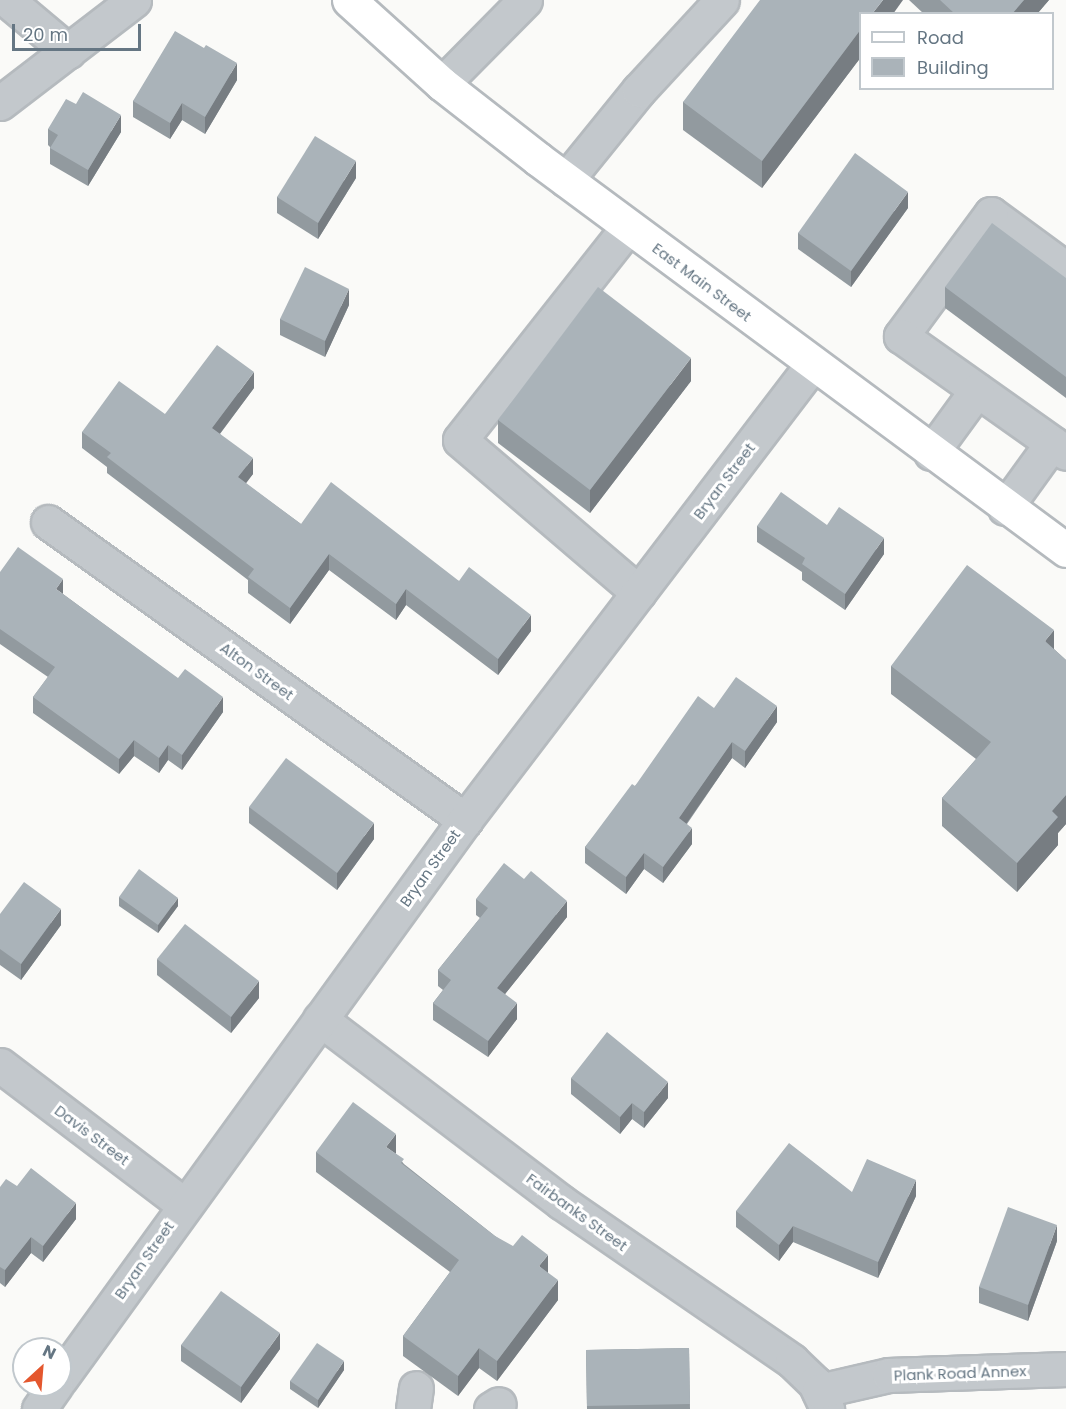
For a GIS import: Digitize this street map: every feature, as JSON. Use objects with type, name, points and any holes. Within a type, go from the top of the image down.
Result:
[{"type":"main road","name":"East Main Street","points":[[349,0],[442,84],[566,180],[1005,508],[1064,544]]},
{"type":"street","points":[[7,0],[68,51]]},
{"type":"street","points":[[0,103],[134,0]]},
{"type":"street","points":[[442,84],[525,0]]},
{"type":"street","points":[[566,180],[639,90],[722,0]]},
{"type":"street","points":[[1005,508],[1059,448],[901,336],[991,214],[1066,269]]},
{"type":"street","points":[[628,227],[460,440],[639,593]]},
{"type":"street","name":"Bryan Street","points":[[72,1362],[183,1204],[465,820],[812,365]]},
{"type":"street","points":[[931,453],[977,390]]},
{"type":"street","name":"Alton Street","points":[[48,522],[465,820]]},
{"type":"street","name":"Fairbanks Street","points":[[320,1019],[561,1202],[792,1361],[823,1400]]},
{"type":"street","name":"Davis Street","points":[[0,1065],[183,1204]]},
{"type":"street","name":"Plank Road Annex","points":[[823,1400],[889,1375],[1066,1369]]},
{"type":"building","points":[[760,0],[883,0],[874,12],[859,12],[859,32],[762,161],[683,102]]},
{"type":"building","points":[[940,0],[1024,0],[1014,12],[953,12]]},
{"type":"building","points":[[175,31],[204,48],[206,45],[237,63],[205,117],[182,103],[170,123],[133,101]]},
{"type":"building","points":[[83,92],[121,115],[88,170],[50,148],[58,135],[48,129],[66,99],[76,104]]},
{"type":"building","points":[[315,136],[356,161],[318,223],[277,197]]},
{"type":"building","points":[[855,153],[908,192],[851,271],[798,233]]},
{"type":"building","points":[[992,223],[1066,278],[1066,377],[945,287]]},
{"type":"building","points":[[305,267],[349,289],[325,341],[280,319]]},
{"type":"building","points":[[598,287],[691,358],[590,490],[498,420]]},
{"type":"building","points":[[217,345],[254,372],[212,428],[253,458],[238,477],[301,524],[331,482],[459,581],[469,567],[531,615],[498,659],[406,589],[396,604],[329,554],[290,608],[248,577],[254,569],[107,457],[111,453],[82,432],[119,381],[165,414]]},
{"type":"building","points":[[781,492],[827,525],[839,507],[884,538],[845,594],[802,564],[805,558],[757,526]]},
{"type":"building","points":[[18,547],[63,579],[56,589],[178,678],[185,669],[223,697],[182,755],[168,745],[159,758],[134,740],[119,759],[33,697],[55,667],[0,629],[0,572]]},
{"type":"building","points":[[967,565],[1054,630],[1045,641],[1066,660],[1066,795],[1052,811],[1058,817],[1017,863],[942,798],[991,742],[891,666]]},
{"type":"building","points":[[736,677],[777,706],[745,751],[732,742],[679,818],[692,828],[663,867],[644,853],[626,877],[585,847],[632,784],[635,786],[698,696],[714,708]]},
{"type":"building","points":[[286,758],[374,823],[337,873],[249,807]]},
{"type":"building","points":[[504,863],[524,879],[531,871],[567,901],[497,988],[517,1003],[488,1041],[433,1003],[451,980],[438,970],[488,908],[476,899]]},
{"type":"building","points":[[139,869],[178,898],[158,925],[119,897]]},
{"type":"building","points":[[24,882],[61,909],[21,964],[0,949],[0,914]]},
{"type":"building","points":[[185,924],[259,981],[231,1017],[157,959]]},
{"type":"building","points":[[607,1032],[668,1082],[644,1112],[632,1103],[620,1117],[571,1078]]},
{"type":"building","points":[[353,1102],[396,1134],[386,1147],[404,1159],[401,1163],[495,1236],[513,1246],[522,1235],[548,1255],[539,1266],[558,1280],[497,1361],[479,1348],[458,1376],[403,1336],[459,1260],[316,1152]]},
{"type":"building","points":[[789,1143],[852,1192],[867,1159],[916,1180],[878,1262],[793,1226],[779,1245],[736,1211]]},
{"type":"building","points":[[31,1168],[76,1203],[43,1246],[31,1237],[5,1270],[0,1267],[0,1187],[6,1179],[17,1186]]},
{"type":"building","points":[[1008,1207],[1057,1225],[1028,1305],[979,1287]]},
{"type":"building","points":[[221,1291],[280,1333],[241,1387],[181,1345]]},
{"type":"building","points":[[317,1343],[344,1361],[318,1400],[290,1381]]},
{"type":"building","points":[[689,1348],[690,1404],[587,1406],[586,1350]]}]
